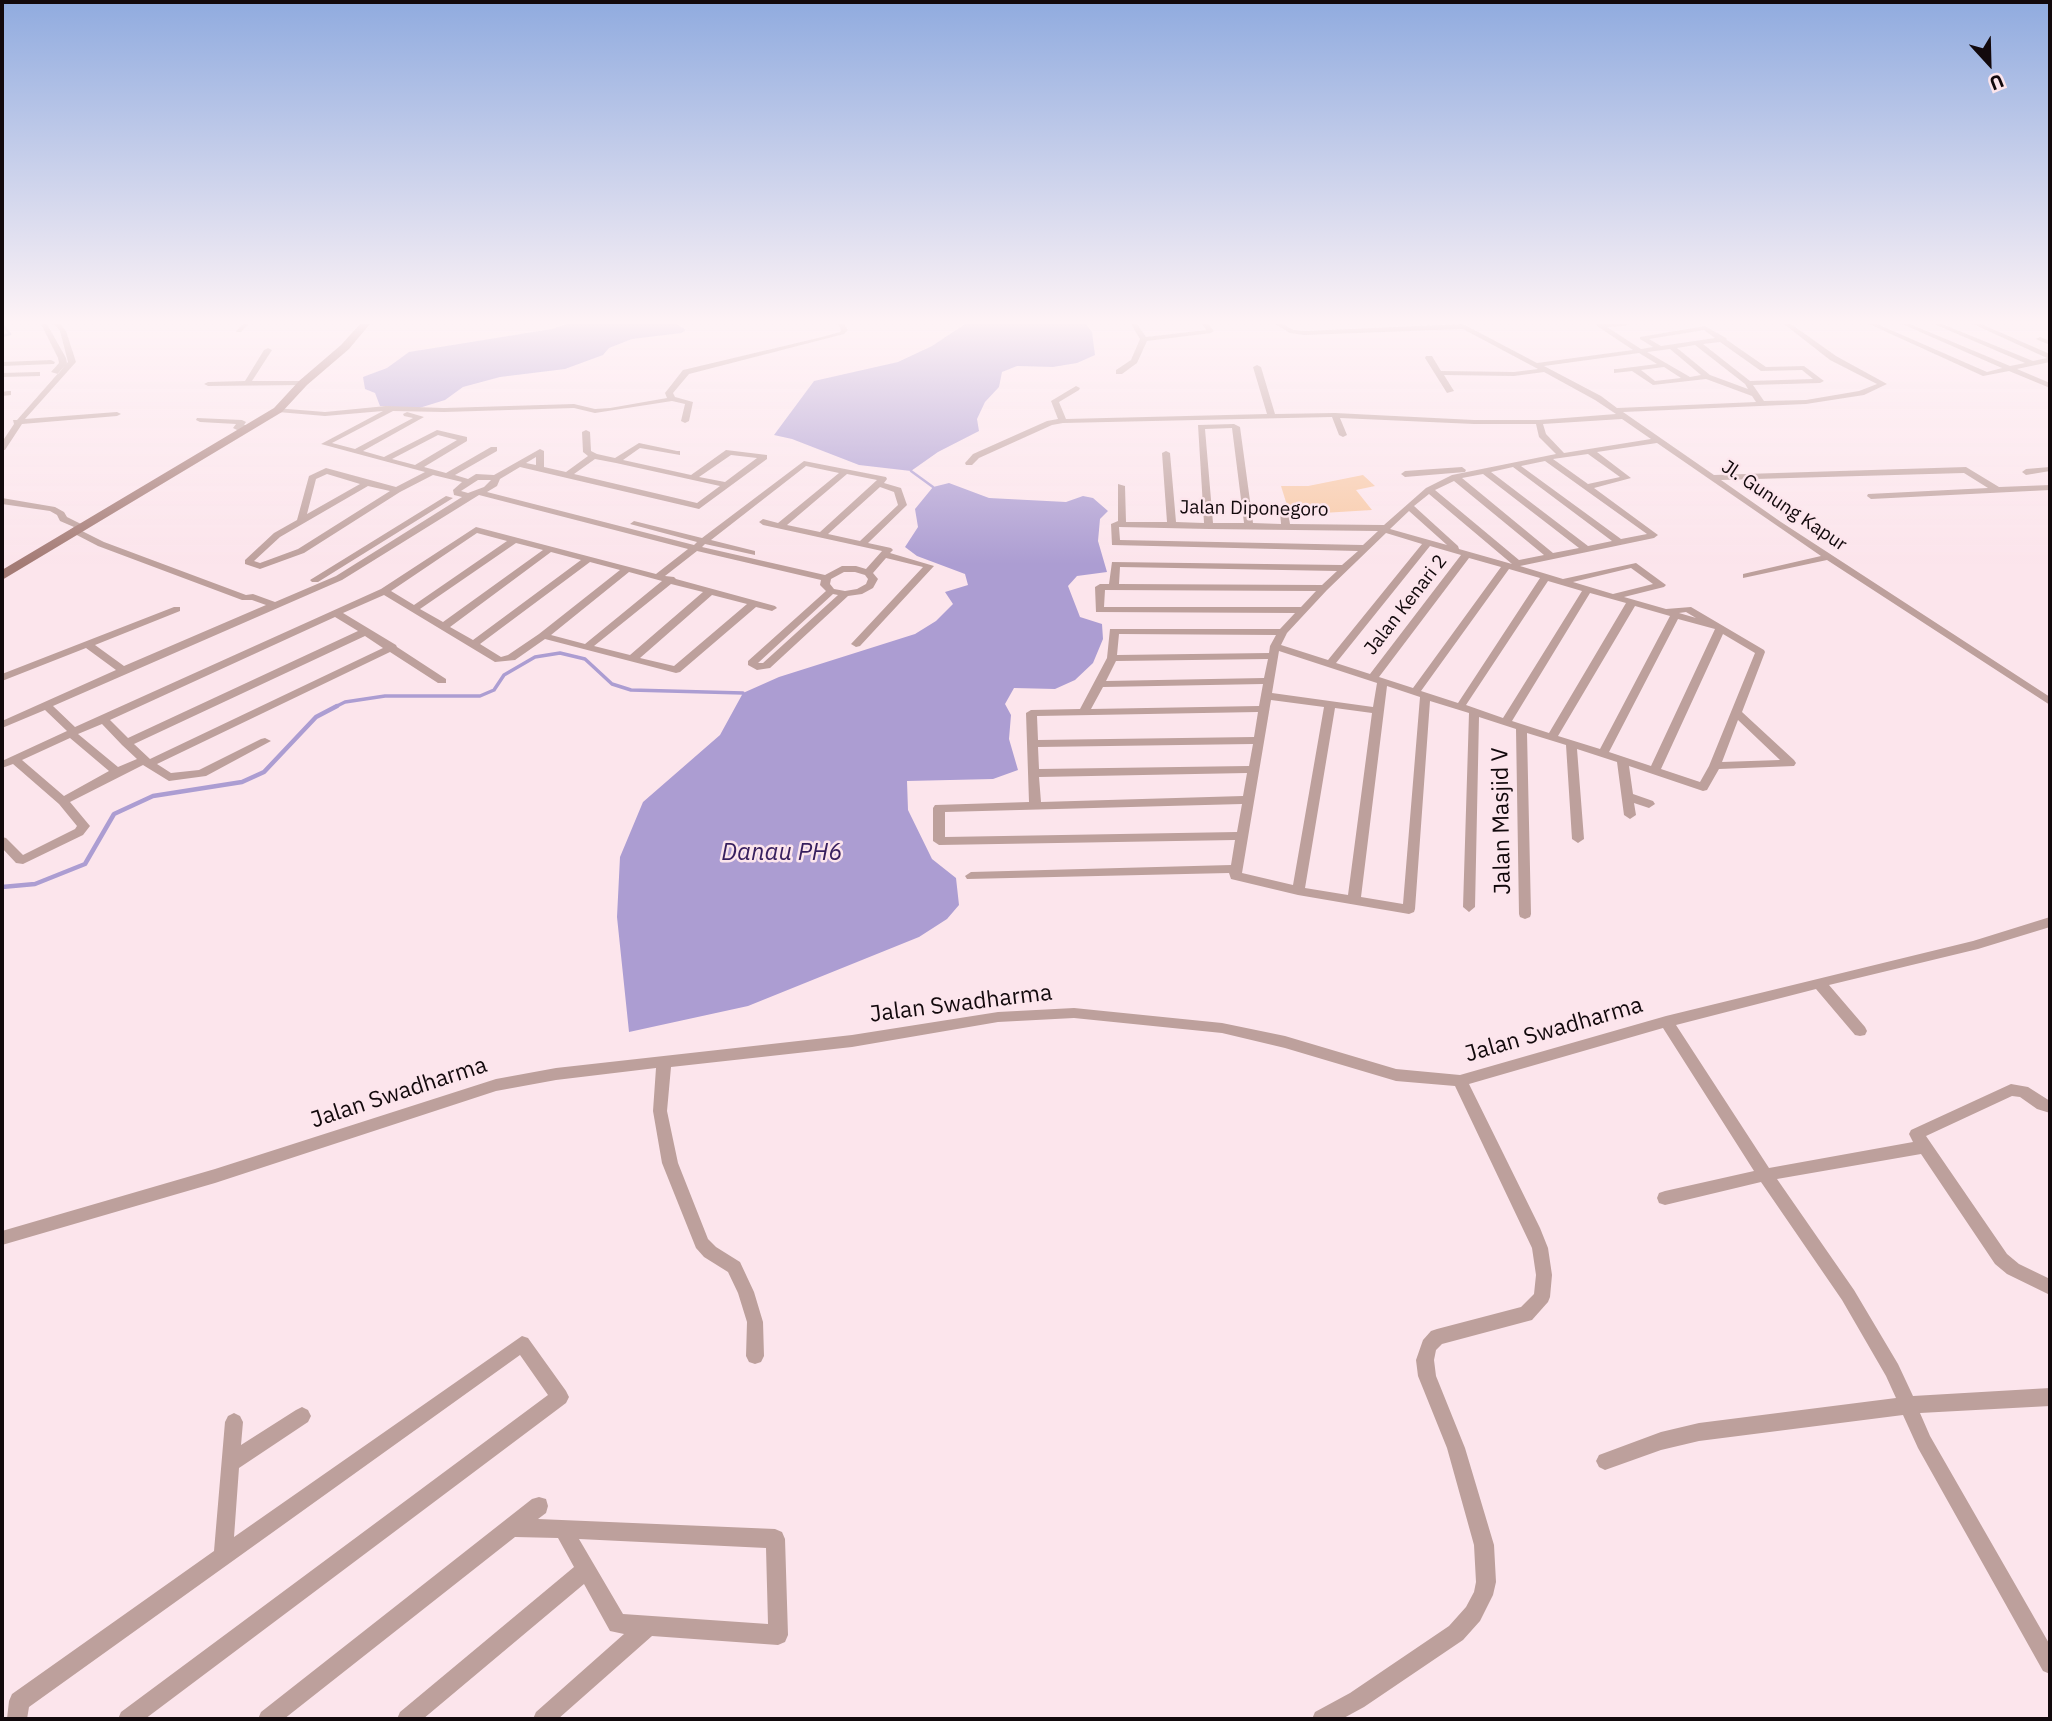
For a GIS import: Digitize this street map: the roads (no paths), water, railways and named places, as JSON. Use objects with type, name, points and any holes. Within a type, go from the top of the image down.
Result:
[{"type":"street","points":[[2,448],[15,421],[29,404]]},
{"type":"street","points":[[2,433],[31,404]]},
{"type":"street","points":[[2,576],[252,427],[283,404]]},
{"type":"street","points":[[278,410],[325,414],[386,408],[444,411],[574,406],[602,411],[640,404]]},
{"type":"street","points":[[685,421],[689,404]]},
{"type":"street","points":[[1056,404],[1063,421]]},
{"type":"street","points":[[1268,404],[1271,415]]},
{"type":"street","name":"Jl. Gunung Kapur","points":[[1606,404],[1829,557],[2050,702]]},
{"type":"street","points":[[1616,410],[1770,404]]},
{"type":"street","points":[[356,452],[419,417],[391,410],[325,444],[467,481]]},
{"type":"street","points":[[15,421],[117,413]]},
{"type":"street","points":[[1335,415],[1343,435]]},
{"type":"street","points":[[969,463],[976,456],[1050,422],[1063,421],[1335,415],[1539,422],[1626,416]]},
{"type":"street","points":[[200,419],[244,422],[238,429],[252,427]]},
{"type":"street","points":[[1539,422],[1542,435],[1562,455]]},
{"type":"street","points":[[1209,526],[1201,427],[1236,426],[1249,526]]},
{"type":"street","points":[[386,459],[437,432],[464,439],[418,467]]},
{"type":"street","points":[[586,432],[587,452],[594,456],[726,485]]},
{"type":"street","points":[[1546,458],[1654,535],[1513,566],[1420,694],[1409,909],[1238,878],[1235,869],[1274,651],[1283,632],[1324,588],[1409,506],[1429,490],[1455,477],[1546,458],[1588,450],[1659,440]]},
{"type":"street","points":[[616,461],[639,445],[681,451],[656,468]]},
{"type":"street","points":[[449,475],[494,449]]},
{"type":"street","points":[[2,725],[260,611],[324,576],[457,493],[458,488],[467,481],[483,476],[496,478],[542,449],[540,467]]},
{"type":"street","points":[[1588,450],[1627,478],[1588,487]]},
{"type":"street","points":[[520,464],[570,473],[699,506],[764,457],[729,452],[693,477]]},
{"type":"street","points":[[1166,453],[1172,525]]},
{"type":"street","points":[[570,473],[594,456]]},
{"type":"street","points":[[588,646],[696,548],[804,463],[883,479],[822,535]]},
{"type":"street","points":[[1515,465],[1619,542]]},
{"type":"street","points":[[1405,474],[1501,468]]},
{"type":"street","points":[[2025,472],[2050,469]]},
{"type":"street","points":[[1712,478],[1966,470],[1996,489]]},
{"type":"street","points":[[301,521],[312,478],[326,471],[397,490]]},
{"type":"street","points":[[1485,471],[1586,549]]},
{"type":"street","points":[[2037,471],[2050,478]]},
{"type":"street","points":[[367,483],[277,535],[248,562],[260,566],[301,551],[397,490],[432,472]]},
{"type":"street","points":[[780,526],[845,472]]},
{"type":"street","points":[[1862,474],[1871,481]]},
{"type":"street","points":[[1455,477],[1551,556]]},
{"type":"street","points":[[2,502],[52,509],[101,544],[244,598],[253,597],[271,603],[339,578],[469,496],[484,491],[494,484],[496,478]]},
{"type":"street","points":[[862,544],[903,505],[898,490],[880,484]]},
{"type":"street","points":[[1121,486],[1122,524],[1115,524],[1115,542],[1366,548]]},
{"type":"street","points":[[1880,487],[1888,494]]},
{"type":"street","points":[[1871,496],[2050,487]]},
{"type":"street","points":[[1429,490],[1513,566]]},
{"type":"street","points":[[484,491],[707,541],[828,576]]},
{"type":"street","points":[[484,491],[696,548],[828,576],[856,569],[868,573],[873,579],[870,586],[859,592],[845,594],[831,591],[825,585],[828,576]]},
{"type":"street","points":[[457,493],[469,496]]},
{"type":"street","points":[[1409,506],[1463,553]]},
{"type":"street","points":[[1283,512],[1286,527]]},
{"type":"street","points":[[762,522],[888,550],[868,573]]},
{"type":"street","name":"Jalan Diponegoro","points":[[1122,524],[1385,529],[1721,628],[1760,652],[1736,712]]},
{"type":"street","points":[[2,765],[384,591],[475,530],[772,608]]},
{"type":"street","points":[[415,608],[513,540]]},
{"type":"street","points":[[1330,664],[1428,543]]},
{"type":"street","points":[[444,626],[550,549]]},
{"type":"street","name":"Jalan Kenari 2","points":[[1377,679],[1463,553]]},
{"type":"street","points":[[856,645],[929,566],[885,555]]},
{"type":"street","points":[[1746,576],[1829,557]]},
{"type":"street","points":[[474,645],[588,559]]},
{"type":"street","points":[[1114,587],[1115,564],[1346,568]]},
{"type":"street","points":[[1562,582],[1633,565],[1661,586],[1612,596]]},
{"type":"street","points":[[384,591],[499,660],[505,660],[543,636],[627,569]]},
{"type":"street","points":[[1460,707],[1546,577]]},
{"type":"street","points":[[1303,610],[1099,610],[1100,587],[1324,588]]},
{"type":"street","points":[[1506,722],[1588,589]]},
{"type":"street","points":[[633,659],[710,591]]},
{"type":"street","points":[[831,591],[752,663],[757,667],[766,666],[845,594]]},
{"type":"street","points":[[244,598],[242,602],[260,611]]},
{"type":"street","points":[[1552,737],[1632,602]]},
{"type":"street","points":[[543,636],[672,670],[680,669],[754,603]]},
{"type":"street","points":[[2,685],[177,609]]},
{"type":"street","points":[[336,613],[442,681]]},
{"type":"street","points":[[1603,754],[1670,613]]},
{"type":"street","points":[[1654,771],[1721,628]]},
{"type":"street","points":[[125,743],[367,631]]},
{"type":"street","points":[[1084,712],[1112,657],[1114,631],[1283,632]]},
{"type":"street","points":[[90,647],[123,670]]},
{"type":"street","points":[[2,678],[90,647]]},
{"type":"street","points":[[63,801],[117,772],[147,761],[392,647]]},
{"type":"street","points":[[1112,657],[1274,651],[1330,664],[1703,787],[1715,766],[1736,712],[1790,762],[1715,766]]},
{"type":"street","points":[[1354,901],[1378,711],[1377,679]]},
{"type":"street","points":[[1099,684],[1268,681]]},
{"type":"street","points":[[1266,696],[1378,711]]},
{"type":"street","points":[[1298,891],[1330,704]]},
{"type":"street","points":[[46,705],[117,772]]},
{"type":"street","points":[[1035,805],[1031,713],[1263,709]]},
{"type":"street","points":[[1469,907],[1474,711]]},
{"type":"street","points":[[103,719],[125,743],[169,777],[192,776],[265,741]]},
{"type":"street","name":"Jalan Masjid V","points":[[1521,727],[1525,914]]},
{"type":"street","points":[[1032,744],[1260,740]]},
{"type":"street","points":[[1572,743],[1578,839]]},
{"type":"street","points":[[2,841],[23,860],[83,830],[84,826],[63,801],[15,760]]},
{"type":"street","points":[[1622,760],[1630,815]]},
{"type":"street","points":[[1034,772],[1255,769]]},
{"type":"street","points":[[1628,796],[1649,804]]},
{"type":"street","points":[[1241,836],[939,841],[939,808],[1249,800]]},
{"type":"street","points":[[971,876],[1235,869]]},
{"type":"street","name":"Jalan Swadharma","points":[[2,1238],[265,1161],[496,1085],[556,1074],[852,1041],[998,1017],[1074,1013],[1222,1028],[1285,1042],[1396,1075],[1460,1080],[1667,1021],[1973,946],[2050,922]]},
{"type":"street","points":[[1820,984],[1860,1031]]},
{"type":"street","points":[[1667,1021],[1765,1175],[1848,1295],[1910,1405],[1924,1442],[2050,1664]]},
{"type":"street","points":[[664,1063],[660,1111],[670,1163],[702,1243],[710,1252],[734,1267],[747,1292],[755,1322],[755,1356]]},
{"type":"street","points":[[1322,1719],[1367,1694],[1456,1633],[1473,1614],[1483,1595],[1486,1582],[1484,1545],[1456,1448],[1427,1376],[1425,1360],[1429,1346],[1437,1337],[1450,1331],[1526,1314],[1542,1297],[1544,1275],[1540,1248],[1532,1228],[1460,1080]]},
{"type":"street","points":[[2050,1107],[2042,1105],[2023,1091],[2011,1090],[1918,1132],[1916,1138],[2001,1259],[2013,1269],[2050,1287]]},
{"type":"street","points":[[1665,1198],[1765,1175],[1923,1147]]},
{"type":"street","points":[[17,1719],[19,1701],[522,1344],[560,1397],[128,1719]]},
{"type":"street","points":[[1605,1461],[1661,1441],[1699,1432],[1910,1405],[2050,1396]]},
{"type":"street","points":[[230,1462],[302,1416]]},
{"type":"street","points":[[223,1555],[234,1422]]},
{"type":"street","points":[[268,1719],[540,1506]]},
{"type":"street","points":[[512,1527],[563,1529],[775,1539],[778,1635],[617,1624],[563,1529]]},
{"type":"street","points":[[407,1719],[586,1570]]},
{"type":"street","points":[[543,1719],[648,1627]]},
{"type":"water","points":[[379,404],[431,404],[416,409]]},
{"type":"water","points":[[797,404],[984,404],[977,419],[979,431],[938,452],[911,471],[859,465],[792,439],[774,435]]},
{"type":"water","name":"Danau PH6","points":[[949,483],[989,498],[1066,502],[1083,496],[1093,498],[1108,511],[1100,519],[1098,541],[1107,572],[1077,576],[1068,586],[1080,617],[1102,624],[1103,639],[1093,663],[1075,680],[1055,689],[1014,688],[1005,704],[1011,715],[1009,739],[1018,770],[993,779],[907,781],[908,810],[932,859],[956,878],[959,905],[947,919],[919,937],[748,1006],[629,1032],[617,917],[620,857],[643,802],[720,735],[743,693],[779,677],[915,634],[936,621],[953,604],[945,592],[968,585],[965,574],[917,556],[905,547],[918,527],[915,509],[933,487]]},
{"type":"waterway","points":[[911,471],[933,487]]},
{"type":"waterway","points":[[337,706],[345,702],[385,696],[480,696],[494,690],[504,675],[535,657],[560,653],[585,659],[612,684],[631,690],[743,693]]},
{"type":"waterway","points":[[2,887],[35,884],[85,864],[114,814],[153,796],[242,782],[264,772],[316,717],[337,706]]},
{"type":"waterway","points":[[333,708],[337,706]]}]
